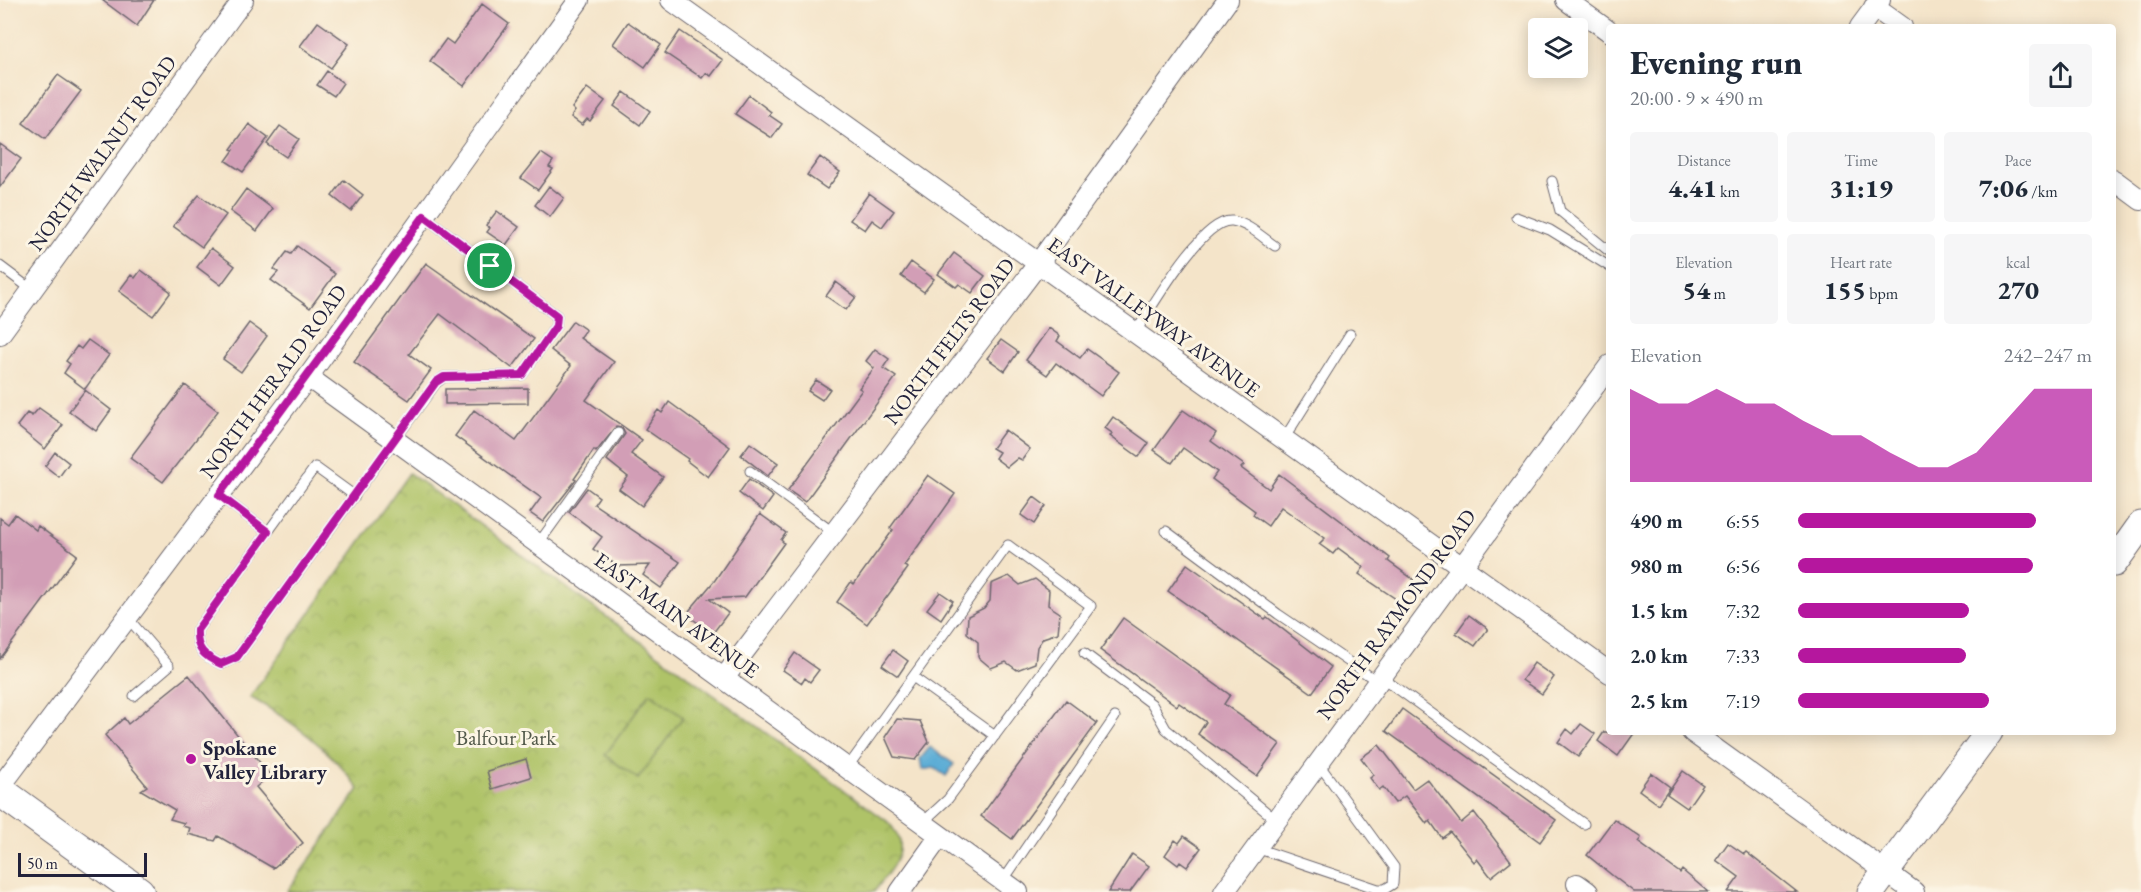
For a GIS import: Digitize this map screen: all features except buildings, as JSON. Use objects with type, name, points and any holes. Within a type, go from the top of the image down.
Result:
[{"type":"main road","points":[[2116,560],[2141,525]]},
{"type":"main road","points":[[1879,882],[1987,735]]},
{"type":"main road","points":[[0,789],[136,891]]},
{"type":"street","name":"NORTH WALNUT ROAD","points":[[0,334],[243,0]]},
{"type":"street","name":"NORTH HERALD ROAD","points":[[0,789],[308,377],[579,0]]},
{"type":"street","name":"EAST VALLEYWAY AVENUE","points":[[671,0],[1606,670]]},
{"type":"street","name":"NORTH FELTS ROAD","points":[[724,678],[1038,264],[1228,0]]},
{"type":"street","points":[[1566,0],[1606,29]]},
{"type":"street","points":[[1862,24],[1877,4],[1899,24]]},
{"type":"street","points":[[2116,181],[2141,200]]},
{"type":"street","name":"NORTH RAYMOND ROAD","points":[[1224,892],[1606,370]]},
{"type":"street","name":"EAST MAIN AVENUE","points":[[308,377],[1010,887]]},
{"type":"street","points":[[1696,735],[1879,882],[1914,892]]},
{"type":"street","points":[[900,892],[940,836]]},
{"type":"lane","points":[[1552,181],[1560,211],[1606,249]]},
{"type":"lane","points":[[355,496],[315,467],[197,630],[196,644],[205,657],[221,664],[237,657],[355,496],[395,440],[440,379],[522,375],[558,320],[557,316],[424,216]]},
{"type":"lane","points":[[1516,217],[1550,230],[1606,265]]},
{"type":"lane","points":[[1135,333],[1189,254],[1205,234],[1219,223],[1231,221],[1244,225],[1275,246]]},
{"type":"lane","points":[[0,266],[32,290]]},
{"type":"lane","points":[[1284,439],[1350,334]]},
{"type":"lane","points":[[538,544],[618,434]]},
{"type":"lane","points":[[750,471],[834,533]]},
{"type":"lane","points":[[219,495],[268,532]]},
{"type":"lane","points":[[1166,531],[1278,614],[1379,679],[1584,824]]},
{"type":"lane","points":[[847,768],[1008,545],[1091,606],[948,799],[922,823]]},
{"type":"lane","points":[[128,617],[169,666],[134,696]]},
{"type":"lane","points":[[1084,653],[1152,704],[1166,729],[1276,820]]},
{"type":"lane","points":[[913,677],[996,736]]},
{"type":"lane","points":[[1010,887],[1115,717]]},
{"type":"lane","points":[[1256,848],[1377,889],[1385,889],[1393,884],[1394,867],[1318,763]]},
{"type":"green space","name":"Balfour Park","points":[[409,473],[887,821],[899,840],[899,849],[893,866],[874,892],[287,892],[359,789],[336,761],[310,737],[250,697]]},
{"type":"green space","points":[[650,693],[683,717],[638,779],[605,755]]},
{"type":"water","points":[[930,747],[954,764],[946,776],[934,768],[922,770],[920,759]]},
{"type":"place","name":"Spokane Valley Library","points":[[191,759]]},
{"type":"route","points":[[424,216],[490,266],[557,316],[556,326],[528,369],[517,377],[444,377],[436,382],[237,657],[221,664],[205,657],[196,644],[197,630],[268,532],[219,495],[308,377],[424,216]]}]
